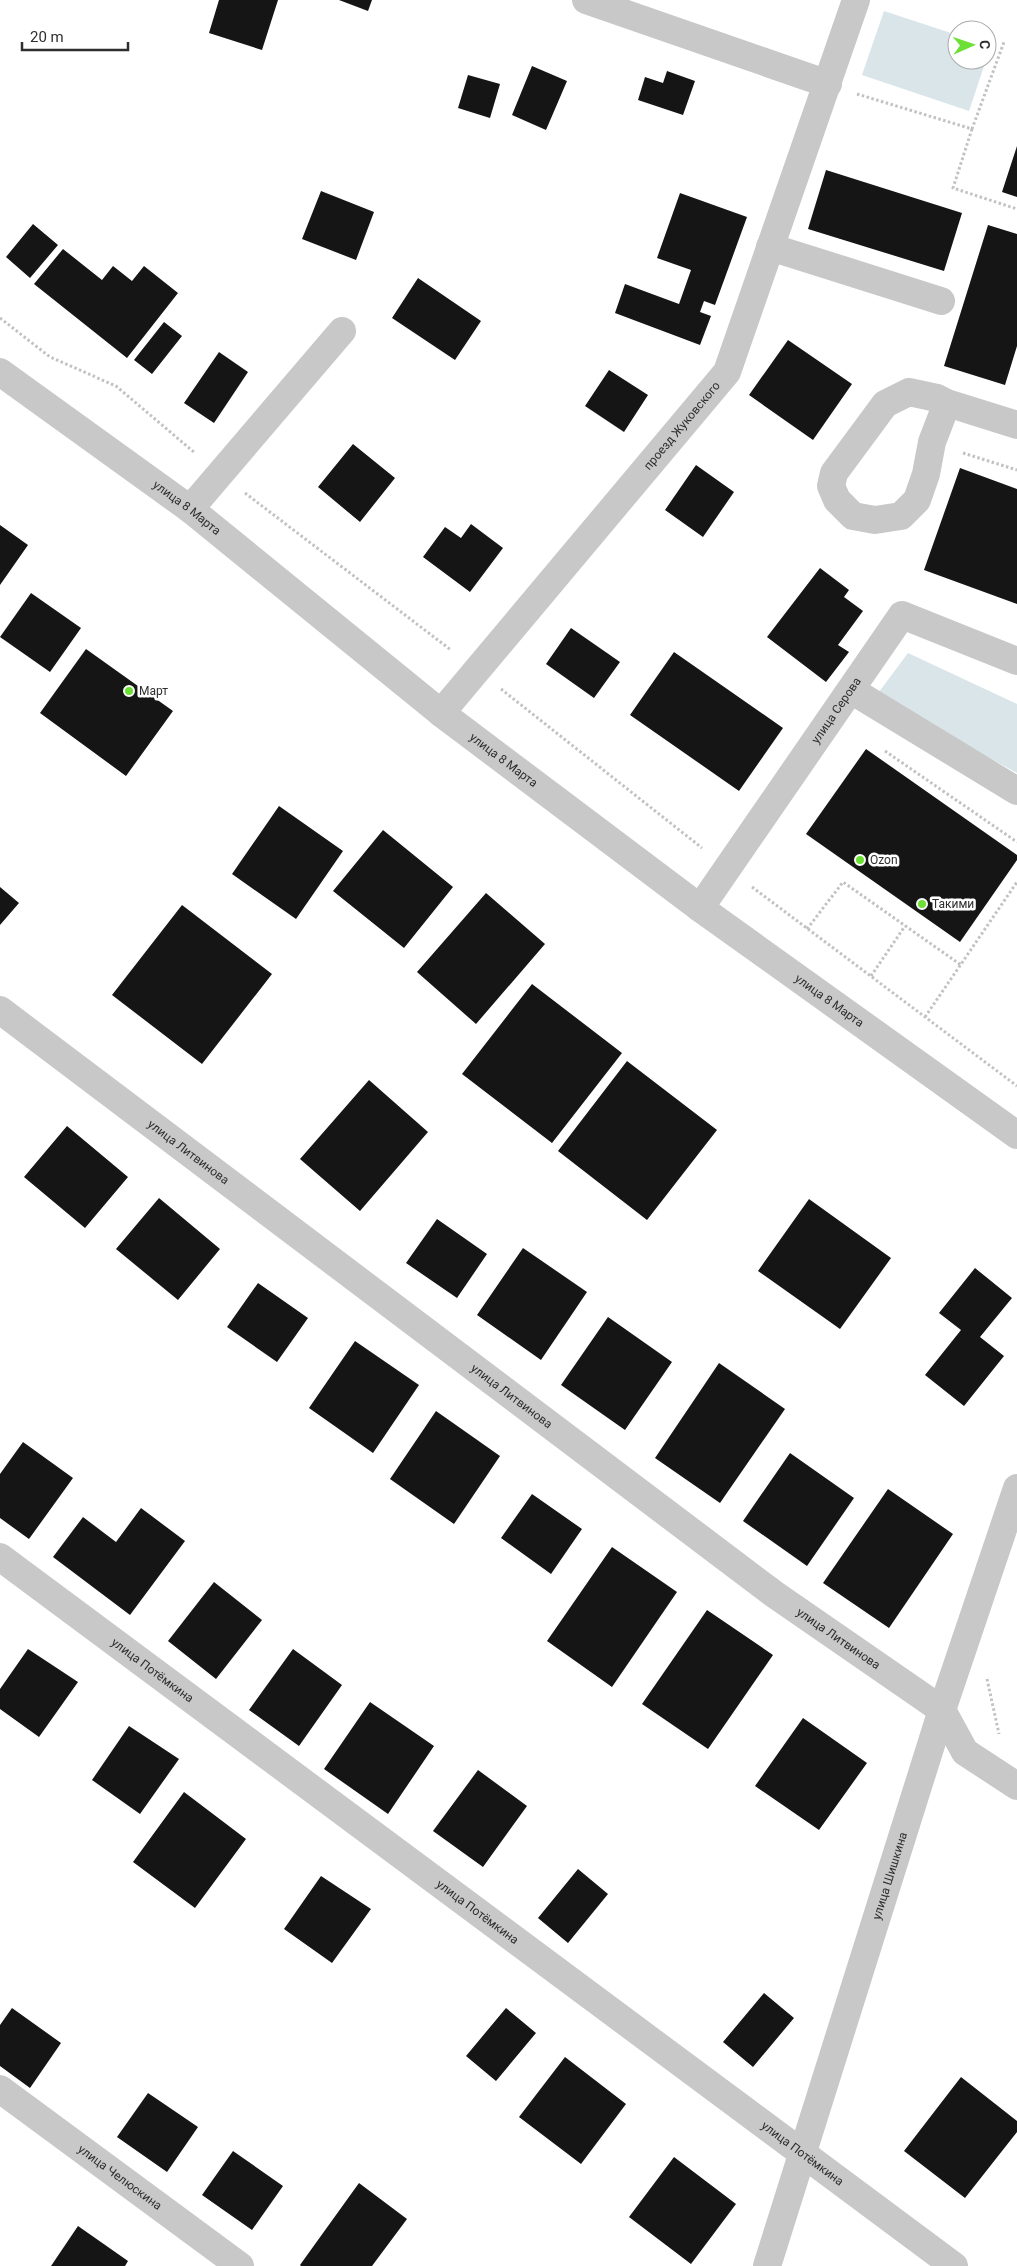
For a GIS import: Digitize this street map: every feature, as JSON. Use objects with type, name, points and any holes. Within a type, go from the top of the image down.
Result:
[{"type":"street","points":[[586,0],[828,84]]},
{"type":"street","name":"проезд Жуковского","points":[[441,713],[727,372],[856,0]]},
{"type":"street","points":[[770,247],[941,301]]},
{"type":"street","points":[[190,509],[342,331]]},
{"type":"street","name":"улица 8 Марта","points":[[0,372],[190,509],[441,713],[700,908],[1017,1135]]},
{"type":"street","points":[[947,403],[932,442],[926,474],[916,500],[901,516],[875,520],[853,516],[837,500],[831,486],[834,473],[885,404],[909,392],[937,398],[947,403],[1017,425]]},
{"type":"street","name":"улица Серова","points":[[700,908],[902,615],[1017,662]]},
{"type":"street","points":[[850,690],[1017,791]]},
{"type":"street","name":"улица Литвинова","points":[[0,1010],[774,1594],[942,1710],[965,1752],[1015,1785]]},
{"type":"street","name":"улица Шишкина","points":[[767,2266],[942,1710],[1017,1488]]},
{"type":"street","name":"улица Потёмкина","points":[[0,1557],[954,2266]]},
{"type":"street","name":"улица Челюскина","points":[[0,2089],[240,2266]]},
{"type":"path","points":[[1004,42],[972,129],[954,188],[1017,209]]},
{"type":"path","points":[[828,84],[972,129]]},
{"type":"path","points":[[932,442],[1017,470]]},
{"type":"path","points":[[884,751],[1017,842]]},
{"type":"path","points":[[808,929],[843,882],[960,965]]},
{"type":"path","points":[[925,1017],[1017,882]]},
{"type":"path","points":[[871,976],[906,926]]},
{"type":"path","points":[[986,1670],[1015,1785]]},
{"type":"shaded area","points":[[884,11],[947,32],[947,70],[983,70],[969,111],[862,75]]},
{"type":"shaded area","points":[[908,653],[1017,704],[1017,773],[876,696]]},
{"type":"building","points":[[219,0],[278,0],[262,50],[209,33]]},
{"type":"building","points":[[339,0],[372,0],[368,11]]},
{"type":"building","points":[[532,66],[567,81],[546,130],[512,115]]},
{"type":"building","points":[[667,71],[695,81],[683,115],[638,100],[645,77],[663,83]]},
{"type":"building","points":[[468,75],[500,84],[490,118],[458,108]]},
{"type":"building","points":[[1017,146],[1017,197],[1002,192]]},
{"type":"building","points":[[826,170],[962,213],[944,271],[808,229]]},
{"type":"building","points":[[321,191],[374,212],[356,260],[302,239]]},
{"type":"building","points":[[680,193],[747,217],[715,305],[704,301],[700,312],[711,316],[700,345],[615,313],[625,284],[679,304],[691,270],[657,258]]},
{"type":"building","points":[[33,224],[58,245],[30,278],[6,257]]},
{"type":"building","points":[[988,225],[1017,234],[1017,346],[1005,385],[944,366]]},
{"type":"building","points":[[63,249],[102,280],[113,266],[132,281],[144,266],[178,293],[127,358],[34,284]]},
{"type":"building","points":[[418,278],[481,321],[455,360],[392,318]]},
{"type":"building","points":[[164,322],[182,336],[152,374],[134,360]]},
{"type":"building","points":[[788,340],[852,384],[813,440],[749,395]]},
{"type":"building","points":[[219,352],[248,372],[214,423],[184,403]]},
{"type":"building","points":[[609,370],[648,395],[624,432],[585,406]]},
{"type":"building","points":[[353,444],[395,478],[360,522],[318,487]]},
{"type":"building","points":[[696,465],[734,492],[703,537],[665,510]]},
{"type":"building","points":[[960,468],[1017,489],[1017,604],[924,570]]},
{"type":"building","points":[[471,524],[503,548],[470,592],[423,557],[445,527],[461,538]]},
{"type":"building","points":[[0,525],[28,545],[0,585]]},
{"type":"building","points":[[820,568],[849,590],[844,597],[863,611],[838,645],[849,652],[826,682],[767,637]]},
{"type":"building","points":[[31,593],[81,628],[50,672],[0,637]]},
{"type":"building","points":[[571,628],[620,662],[594,698],[546,664]]},
{"type":"building","points":[[86,649],[173,711],[126,776],[40,713]]},
{"type":"building","points":[[674,652],[783,728],[739,791],[630,715]]},
{"type":"building","points":[[866,749],[1017,855],[1017,860],[960,942],[806,834]]},
{"type":"building","points":[[279,806],[343,851],[296,919],[232,874]]},
{"type":"building","points":[[383,830],[453,887],[404,948],[333,891]]},
{"type":"building","points":[[0,887],[19,903],[0,925]]},
{"type":"building","points":[[486,893],[545,944],[476,1024],[417,972]]},
{"type":"building","points":[[182,905],[272,974],[202,1064],[112,995]]},
{"type":"building","points":[[532,984],[622,1053],[552,1143],[462,1074]]},
{"type":"building","points":[[627,1061],[717,1130],[647,1220],[558,1151]]},
{"type":"building","points":[[369,1080],[428,1132],[360,1211],[300,1159]]},
{"type":"building","points":[[67,1126],[128,1177],[85,1228],[24,1177]]},
{"type":"building","points":[[159,1198],[220,1249],[178,1300],[116,1249]]},
{"type":"building","points":[[809,1199],[891,1258],[840,1329],[758,1271]]},
{"type":"building","points":[[437,1219],[487,1254],[457,1298],[406,1263]]},
{"type":"building","points":[[523,1248],[587,1292],[541,1360],[477,1315]]},
{"type":"building","points":[[975,1268],[1012,1298],[980,1337],[1004,1356],[964,1406],[925,1375],[961,1330],[939,1313]]},
{"type":"building","points":[[258,1283],[308,1318],[277,1362],[227,1327]]},
{"type":"building","points":[[608,1317],[672,1362],[625,1430],[561,1385]]},
{"type":"building","points":[[355,1341],[419,1385],[373,1453],[309,1408]]},
{"type":"building","points":[[719,1363],[785,1409],[720,1503],[655,1458]]},
{"type":"building","points":[[436,1411],[500,1456],[454,1524],[390,1479]]},
{"type":"building","points":[[23,1442],[73,1478],[29,1539],[0,1518],[0,1474]]},
{"type":"building","points":[[790,1453],[854,1498],[807,1566],[743,1521]]},
{"type":"building","points":[[888,1489],[953,1534],[889,1628],[823,1583]]},
{"type":"building","points":[[532,1494],[582,1529],[551,1574],[501,1538]]},
{"type":"building","points":[[141,1508],[185,1541],[130,1615],[53,1557],[83,1517],[116,1542]]},
{"type":"building","points":[[612,1547],[677,1592],[612,1687],[547,1641]]},
{"type":"building","points":[[214,1582],[262,1620],[216,1679],[168,1641]]},
{"type":"building","points":[[707,1610],[773,1655],[708,1749],[642,1704]]},
{"type":"building","points":[[28,1649],[78,1682],[39,1737],[0,1709],[0,1689]]},
{"type":"building","points":[[293,1649],[342,1685],[299,1746],[249,1710]]},
{"type":"building","points":[[370,1702],[434,1746],[388,1814],[324,1769]]},
{"type":"building","points":[[803,1718],[867,1763],[819,1830],[755,1786]]},
{"type":"building","points":[[129,1726],[179,1759],[140,1814],[92,1780]]},
{"type":"building","points":[[478,1770],[527,1806],[483,1867],[433,1831]]},
{"type":"building","points":[[184,1792],[246,1839],[195,1908],[133,1862]]},
{"type":"building","points":[[578,1869],[608,1894],[568,1943],[538,1918]]},
{"type":"building","points":[[321,1876],[371,1909],[332,1963],[284,1929]]},
{"type":"building","points":[[764,1993],[794,2018],[753,2067],[723,2042]]},
{"type":"building","points":[[12,2008],[61,2043],[30,2088],[0,2066],[0,2025]]},
{"type":"building","points":[[506,2008],[536,2033],[496,2081],[466,2056]]},
{"type":"building","points":[[565,2057],[626,2104],[581,2164],[519,2117]]},
{"type":"building","points":[[961,2077],[1017,2121],[1017,2132],[965,2198],[904,2151]]},
{"type":"building","points":[[148,2093],[198,2127],[167,2172],[117,2137]]},
{"type":"building","points":[[233,2151],[283,2186],[252,2230],[202,2195]]},
{"type":"building","points":[[674,2157],[736,2204],[691,2264],[629,2217]]},
{"type":"building","points":[[359,2183],[407,2219],[372,2266],[301,2266],[300,2265]]},
{"type":"building","points":[[78,2226],[128,2261],[125,2266],[51,2266]]},
{"type":"place","name":"Март","points":[[129,691]]},
{"type":"place","name":"Ozon","points":[[860,860]]},
{"type":"place","name":"Такими","points":[[922,904]]}]
